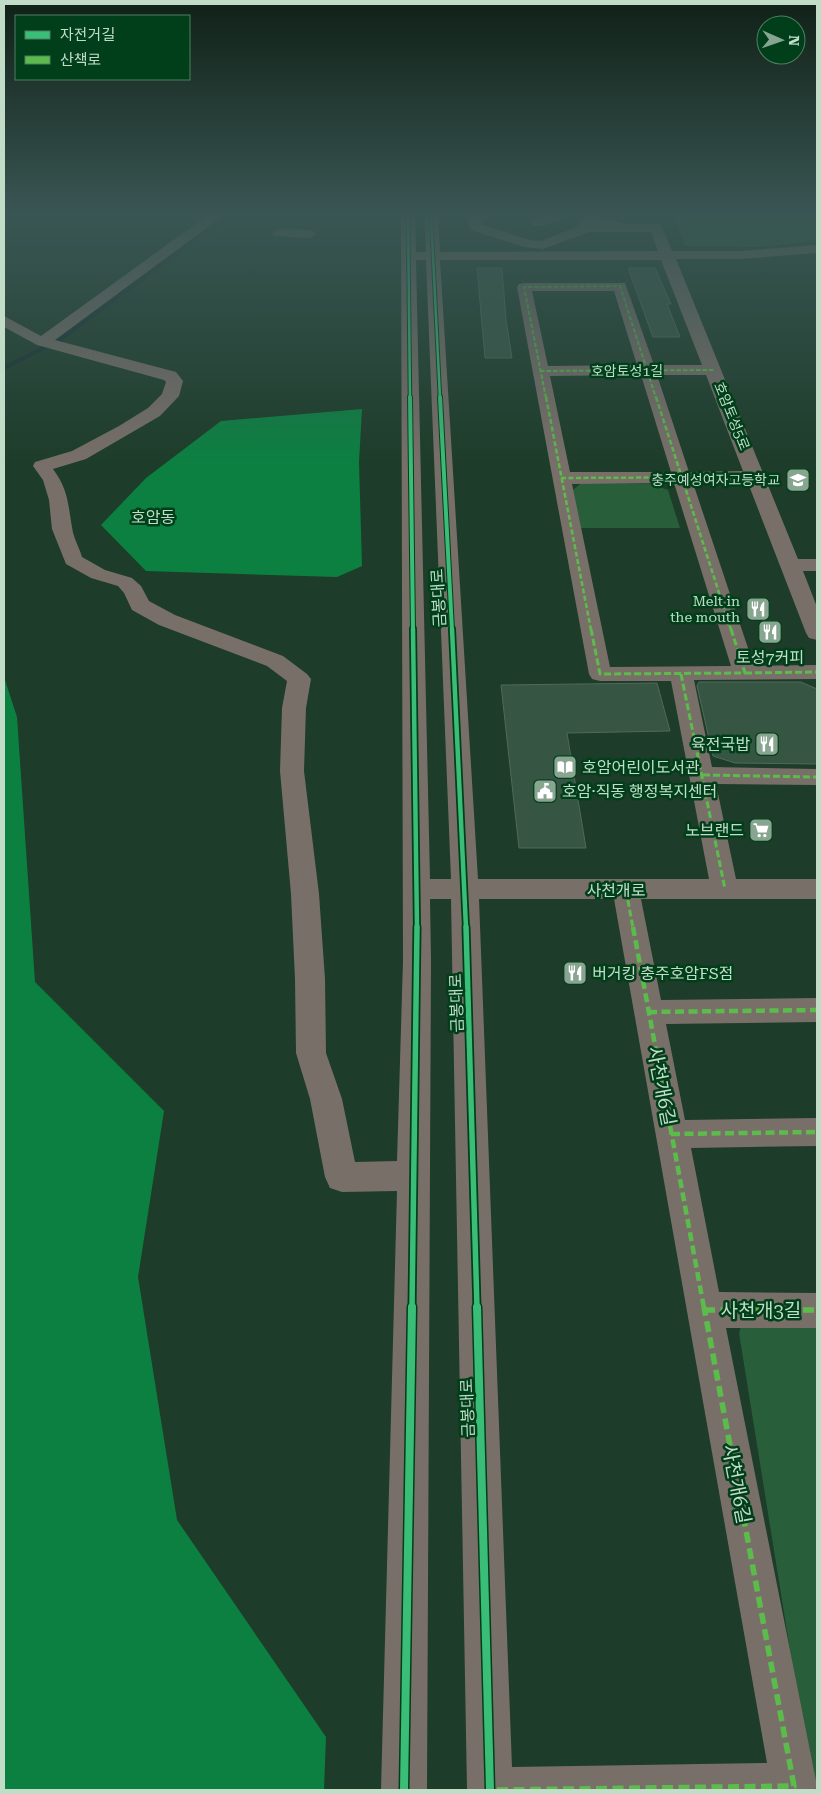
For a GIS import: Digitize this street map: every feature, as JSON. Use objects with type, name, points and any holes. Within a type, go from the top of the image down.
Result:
[{"type":"street","points":[[51,344],[109,299]]},
{"type":"street","name":"금봉대로","points":[[404,1790],[417,961],[408,299]]},
{"type":"street","name":"금봉대로","points":[[436,299],[465,891],[490,1790]]},
{"type":"street","points":[[526,299],[600,674],[817,672]]},
{"type":"street","points":[[624,299],[745,673]]},
{"type":"street","name":"호암토성5로","points":[[686,299],[817,633]]},
{"type":"street","points":[[4,321],[51,344],[170,376],[175,381],[170,396],[154,412],[79,455],[42,466],[52,480],[57,494],[62,528],[73,560],[98,574],[124,582],[134,590],[140,605],[166,620],[275,661],[299,679],[294,708],[292,771],[305,894],[310,979],[311,1053],[326,1100],[342,1177],[414,1176]]},
{"type":"street","name":"호암토성1길","points":[[540,371],[714,370]]},
{"type":"street","points":[[561,478],[756,477]]},
{"type":"street","points":[[790,565],[817,565]]},
{"type":"street","points":[[680,674],[703,775],[725,889]]},
{"type":"street","points":[[703,775],[817,777]]},
{"type":"street","name":"사천개로","points":[[415,890],[817,889]]},
{"type":"street","name":"사천개6길","points":[[497,1790],[794,1786],[626,890]]},
{"type":"street","points":[[648,1012],[817,1010]]},
{"type":"street","points":[[671,1134],[817,1132]]},
{"type":"street","name":"사천개3길","points":[[704,1310],[817,1310]]},
{"type":"green space","points":[[362,409],[359,462],[362,566],[337,577],[146,571],[101,525],[146,478],[221,421]]},
{"type":"green space","points":[[581,483],[651,484],[668,490],[680,528],[581,528],[572,491]]},
{"type":"green space","points":[[4,677],[17,717],[35,982],[164,1111],[138,1277],[177,1520],[326,1737],[324,1790],[4,1790]]},
{"type":"green space","points":[[817,1322],[817,1785],[810,1774],[739,1333],[741,1326]]},
{"type":"building","points":[[480,299],[504,299],[512,358],[485,358]]},
{"type":"building","points":[[639,299],[669,299],[671,304],[667,304],[680,337],[653,337]]},
{"type":"building","points":[[699,682],[801,682],[817,689],[817,764],[735,763],[713,756],[697,686]]},
{"type":"building","name":"호암·직동 행정복지센터","points":[[657,683],[670,731],[567,733],[586,848],[519,848],[501,685]]},
{"type":"waterway","points":[[4,368],[61,339],[116,299]]},
{"type":"marked path","points":[[526,299],[600,674],[745,673],[624,299]]},
{"type":"marked path","points":[[540,371],[714,370]]},
{"type":"marked path","points":[[561,478],[756,477]]},
{"type":"marked path","points":[[745,673],[817,672]]},
{"type":"marked path","points":[[681,674],[725,889]]},
{"type":"marked path","points":[[703,775],[817,777]]},
{"type":"marked path","points":[[497,1790],[794,1786],[626,890]]},
{"type":"marked path","points":[[648,1012],[817,1010]]},
{"type":"marked path","points":[[671,1134],[817,1132]]},
{"type":"marked path","points":[[704,1310],[817,1310]]},
{"type":"cycle path","points":[[404,1790],[417,961],[409,299]]},
{"type":"cycle path","points":[[435,299],[465,891],[490,1790]]},
{"type":"place","name":"충주예성여자고등학교","points":[[798,480]]},
{"type":"place","name":"Melt in the mouth","points":[[758,609]]},
{"type":"place","name":"토성7커피","points":[[770,632]]},
{"type":"place","name":"육전국밥","points":[[767,744]]},
{"type":"place","name":"호암어린이도서관","points":[[565,767]]},
{"type":"place","name":"호암·직동 행정복지센터","points":[[545,791]]},
{"type":"place","name":"노브랜드","points":[[761,830]]},
{"type":"place","name":"버거킹 충주호암FS점","points":[[575,973]]},
{"type":"district","name":"호암동","points":[[153,517]]}]
